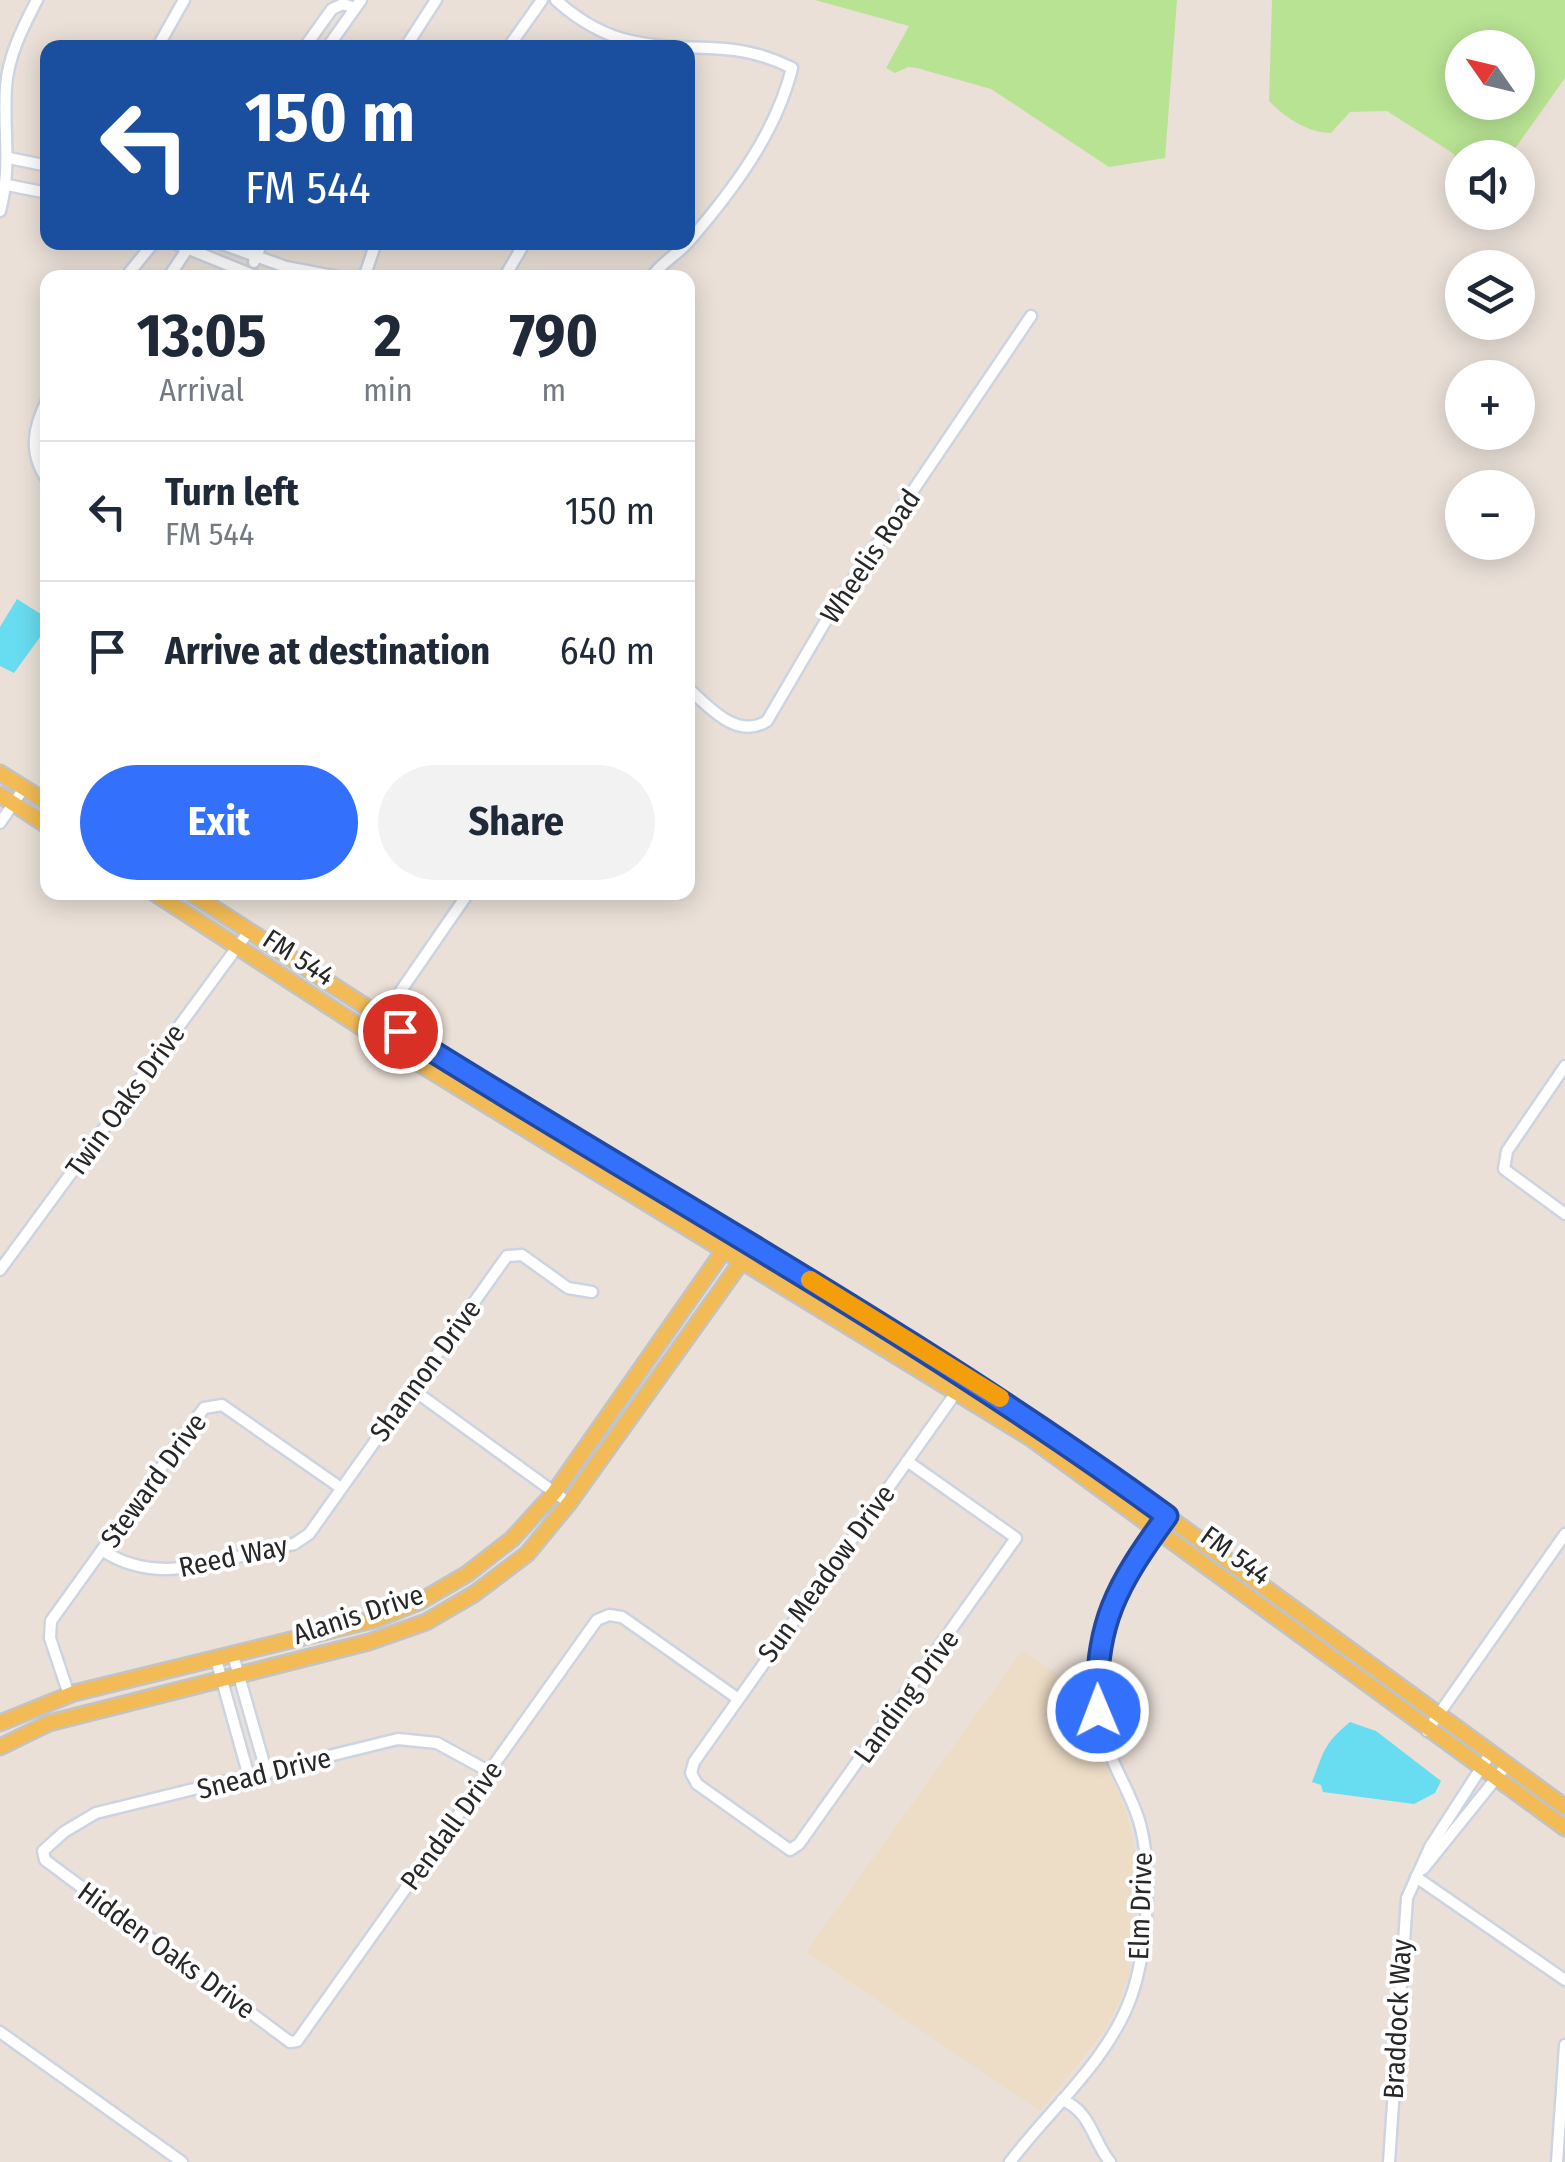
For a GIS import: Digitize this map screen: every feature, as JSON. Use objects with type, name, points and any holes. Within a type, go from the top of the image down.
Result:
[{"type":"main road","points":[[2,779],[40,799]]},
{"type":"main road","points":[[6,800],[40,822]]},
{"type":"main road","name":"FM 544","points":[[166,900],[371,1034],[740,1263],[840,1318],[1162,1522],[1565,1807]]},
{"type":"main road","name":"FM 544","points":[[201,900],[382,1019],[967,1377],[1162,1522],[1428,1730],[1565,1828]]},
{"type":"main road","name":"Alanis Drive","points":[[0,1722],[69,1695],[377,1618],[419,1602],[467,1574],[512,1538],[554,1492],[734,1237]]},
{"type":"main road","name":"Alanis Drive","points":[[0,1747],[49,1723],[370,1642],[426,1622],[474,1594],[526,1554],[570,1504],[751,1248]]},
{"type":"street","points":[[0,210],[8,184],[6,83],[12,54],[38,0]]},
{"type":"street","points":[[162,40],[184,0]]},
{"type":"street","points":[[410,40],[436,0]]},
{"type":"street","points":[[514,40],[542,0]]},
{"type":"street","points":[[556,0],[608,35],[623,40]]},
{"type":"street","points":[[310,40],[332,9],[358,4]]},
{"type":"street","points":[[333,40],[358,4]]},
{"type":"street","points":[[695,48],[750,50],[792,68],[772,126],[695,234]]},
{"type":"street","points":[[9,158],[40,164]]},
{"type":"street","points":[[8,184],[40,191]]},
{"type":"street","points":[[131,270],[148,250]]},
{"type":"street","points":[[198,250],[240,270]]},
{"type":"street","points":[[238,250],[310,270]]},
{"type":"street","points":[[254,270],[259,250]]},
{"type":"street","points":[[660,270],[681,250]]},
{"type":"street","name":"Wheelis Road","points":[[695,694],[729,722],[750,728],[766,721],[831,612],[1031,316]]},
{"type":"street","points":[[40,421],[33,442],[40,471]]},
{"type":"street","points":[[0,823],[6,800],[24,788]]},
{"type":"street","points":[[371,1034],[464,900]]},
{"type":"street","name":"Twin Oaks Drive","points":[[0,1270],[249,931]]},
{"type":"street","points":[[1565,1066],[1506,1151],[1504,1168],[1565,1214]]},
{"type":"street","name":"Shannon Drive","points":[[341,1488],[504,1260],[512,1254],[522,1255],[568,1288],[592,1292]]},
{"type":"street","name":"Sun Meadow Drive","points":[[690,1773],[737,1698],[967,1377]]},
{"type":"street","points":[[412,1389],[570,1504]]},
{"type":"street","name":"Steward Drive","points":[[69,1695],[49,1630],[204,1408],[212,1404],[226,1408],[341,1488]]},
{"type":"street","name":"Landing Drive","points":[[690,1773],[697,1784],[790,1850],[821,1813],[1016,1538],[907,1461]]},
{"type":"street","name":"Reed Way","points":[[102,1550],[134,1566],[160,1571],[294,1544],[309,1534],[341,1488]]},
{"type":"street","name":"Elm Drive","points":[[1010,2162],[1123,2018],[1138,1973],[1144,1844],[1133,1804],[1104,1734],[1096,1680],[1098,1651],[1110,1607],[1133,1562],[1162,1522]]},
{"type":"street","points":[[1428,1730],[1565,1534]]},
{"type":"street","name":"Pendall Drive","points":[[297,2041],[597,1620],[609,1615],[622,1617],[737,1698]]},
{"type":"street","points":[[234,1655],[267,1774]]},
{"type":"street","points":[[216,1659],[250,1777]]},
{"type":"street","name":"Snead Drive","points":[[43,1851],[64,1832],[96,1814],[398,1739],[437,1743],[490,1772]]},
{"type":"street","name":"Braddock Way","points":[[1389,2162],[1404,1916],[1430,1846],[1490,1754]]},
{"type":"street","name":"Braddock Way","points":[[1416,1877],[1506,1766]]},
{"type":"street","name":"Hidden Oaks Drive","points":[[43,1851],[45,1860],[60,1872],[290,2042],[297,2041]]},
{"type":"street","points":[[1416,1877],[1565,1980]]},
{"type":"street","points":[[0,2032],[182,2162]]},
{"type":"street","points":[[1557,2162],[1565,2044]]},
{"type":"street","points":[[1062,2100],[1085,2116],[1110,2162]]},
{"type":"shaded area","points":[[1022,1651],[1088,1693],[1102,1757],[1126,1811],[1135,1850],[1130,1970],[1118,2005],[1105,2030],[1040,2111],[806,1952]]},
{"type":"green space","points":[[815,0],[1177,0],[1165,158],[1109,167],[991,89],[917,68],[895,73],[886,68],[909,26]]},
{"type":"green space","points":[[1272,0],[1565,0],[1565,78],[1521,140],[1445,140],[1445,148],[1387,111],[1350,112],[1331,133],[1314,130],[1282,113],[1269,101]]},
{"type":"water","points":[[17,599],[40,614],[40,637],[14,673],[0,666],[0,627]]},
{"type":"water","points":[[1350,1722],[1376,1731],[1441,1781],[1435,1793],[1414,1804],[1323,1792],[1321,1785],[1312,1782],[1319,1763],[1329,1743]]},
{"type":"slow traffic","points":[[810,1280],[1000,1398]]},
{"type":"route","points":[[400,1031],[556,1130],[899,1334],[1040,1424],[1167,1516],[1138,1552],[1110,1607],[1098,1651],[1098,1711]]}]
